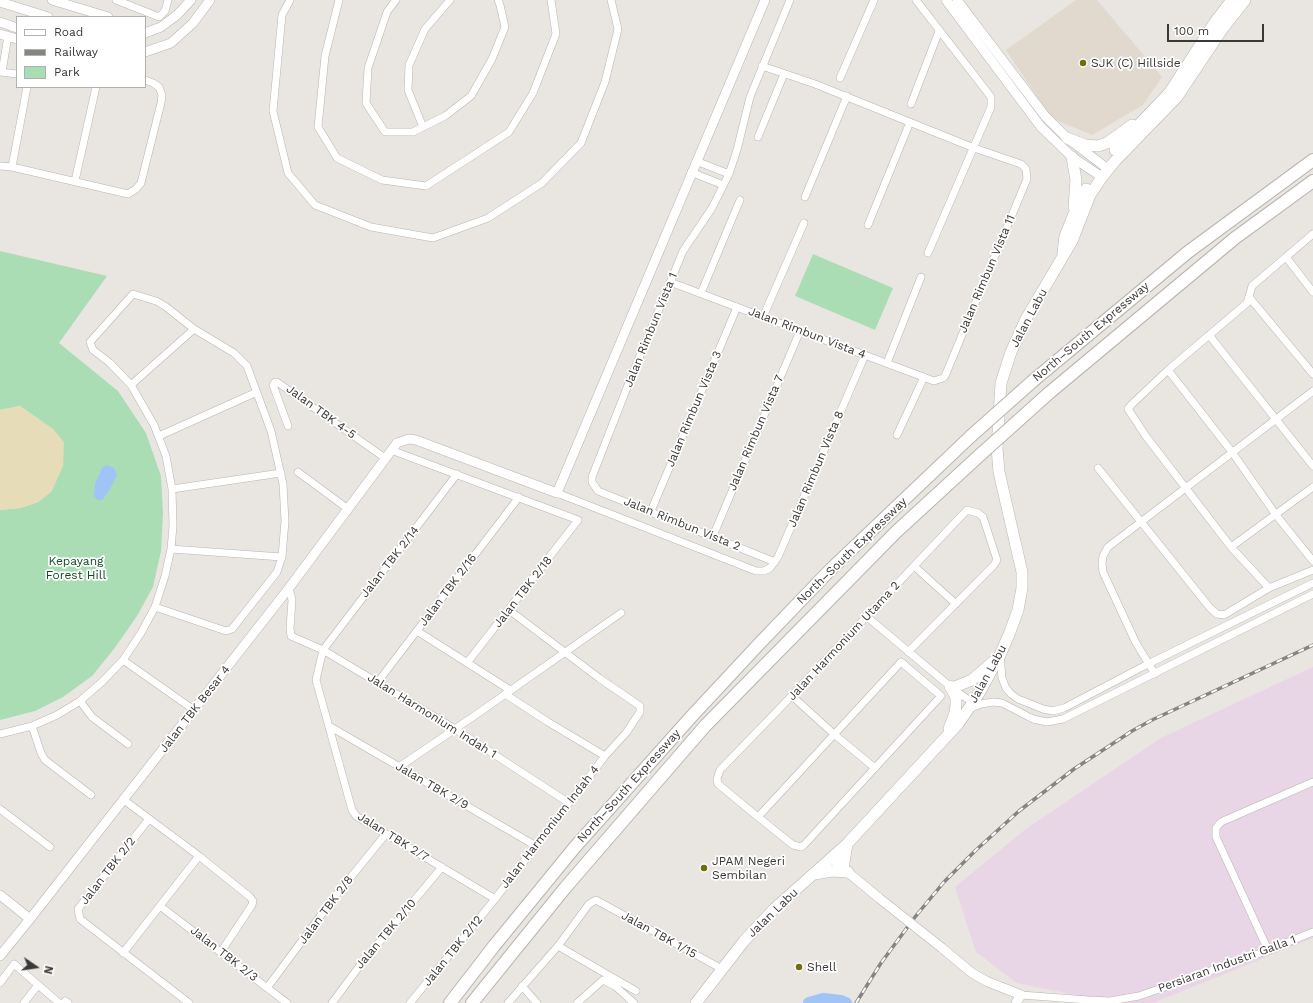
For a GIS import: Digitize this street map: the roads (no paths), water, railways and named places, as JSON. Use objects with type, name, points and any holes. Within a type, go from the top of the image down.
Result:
[{"type":"highway","name":"North–South Expressway","points":[[450,1003],[494,946],[575,847],[690,717],[831,569],[971,436],[1034,380],[1188,252],[1313,160]]},
{"type":"highway","name":"North–South Expressway","points":[[472,1003],[565,888],[705,726],[896,532],[1049,393],[1235,238],[1313,181]]},
{"type":"main road","name":"Jalan Labu","points":[[696,1003],[744,941],[774,909],[814,875],[847,844],[947,736],[970,706],[1000,655],[1018,610],[1022,588],[1022,572],[998,466],[997,448],[1001,383],[1011,352],[1026,319],[1072,241],[1090,195],[1102,171],[1151,112],[1170,92],[1215,22],[1232,0]]},
{"type":"main road","name":"Jalan Labu","points":[[1062,256],[1065,236],[1088,185],[1177,97],[1223,28],[1245,0]]},
{"type":"main road","points":[[1067,138],[1085,145],[1098,146],[1107,143],[1151,112]]},
{"type":"main road","points":[[1072,158],[1076,180],[1074,214]]},
{"type":"main road","points":[[947,736],[955,713],[956,704],[956,697],[951,687],[972,680],[1000,655]]},
{"type":"main road","points":[[814,875],[846,870],[847,844]]},
{"type":"street","points":[[52,0],[105,16]]},
{"type":"street","points":[[116,0],[159,17],[165,11],[168,0]]},
{"type":"street","points":[[146,33],[160,27],[177,15],[191,0]]},
{"type":"street","points":[[146,52],[171,43],[193,24],[210,0]]},
{"type":"street","points":[[290,0],[282,15],[273,111],[288,173],[315,206],[371,227],[433,238],[488,218],[542,183],[581,143],[605,82],[618,29],[610,0]]},
{"type":"street","points":[[339,0],[325,56],[318,127],[337,158],[382,180],[426,186],[509,132],[533,93],[556,34],[551,0]]},
{"type":"street","points":[[396,0],[387,12],[368,68],[366,102],[385,132],[413,132],[445,116],[471,96],[492,59],[504,27],[498,0]]},
{"type":"street","points":[[423,127],[408,90],[409,65],[425,29],[450,0]]},
{"type":"street","points":[[557,493],[691,172],[765,0]]},
{"type":"street","name":"Jalan Rimbun Vista 1","points":[[592,482],[592,477],[630,380],[683,251],[712,208],[728,174],[737,150],[750,97],[790,0]]},
{"type":"street","points":[[840,78],[874,0]]},
{"type":"street","points":[[916,0],[938,31],[991,97],[991,108],[928,253]]},
{"type":"street","points":[[946,0],[1042,128],[1072,158],[1102,171]]},
{"type":"street","points":[[958,0],[1045,116],[1102,171]]},
{"type":"street","points":[[0,2],[45,16]]},
{"type":"street","points":[[0,22],[16,28]]},
{"type":"street","points":[[146,26],[160,27]]},
{"type":"street","points":[[911,104],[938,31]]},
{"type":"street","points":[[16,39],[4,35],[1,72],[16,74]]},
{"type":"street","points":[[997,67],[1004,61]]},
{"type":"street","points":[[762,66],[847,96],[974,148]]},
{"type":"street","points":[[758,137],[784,74]]},
{"type":"street","points":[[0,166],[12,167],[128,194],[136,189],[141,183],[162,99],[159,87],[154,83],[146,80]]},
{"type":"street","points":[[12,167],[27,88]]},
{"type":"street","points":[[75,181],[96,88]]},
{"type":"street","points":[[805,197],[847,96]]},
{"type":"street","points":[[868,225],[910,122]]},
{"type":"street","name":"Jalan Rimbun Vista 11","points":[[943,378],[1028,179],[1026,169],[1021,164],[974,148]]},
{"type":"street","points":[[696,161],[728,174]]},
{"type":"street","points":[[691,172],[723,185]]},
{"type":"street","points":[[701,293],[740,200]]},
{"type":"street","points":[[763,316],[804,223]]},
{"type":"street","points":[[1269,588],[1231,548],[1128,409],[1168,370],[1247,303],[1252,286],[1313,234]]},
{"type":"street","points":[[1286,257],[1313,292]]},
{"type":"street","points":[[887,363],[921,276]]},
{"type":"street","name":"Jalan Rimbun Vista 4","points":[[670,282],[934,381],[943,378]]},
{"type":"street","points":[[0,734],[32,726],[57,715],[80,701],[102,681],[123,660],[141,633],[155,607],[165,576],[171,549],[173,526],[172,489],[168,464],[159,436],[131,385],[110,363],[93,350],[90,342],[133,294],[156,301],[194,329],[234,353],[247,366],[271,431],[281,473],[284,521],[282,557],[277,572],[232,629],[226,631],[155,607]]},
{"type":"street","points":[[1249,297],[1313,374]]},
{"type":"street","name":"Jalan Rimbun Vista 3","points":[[651,512],[737,307]]},
{"type":"street","points":[[131,385],[194,329]]},
{"type":"street","name":"Jalan Rimbun Vista 7","points":[[713,536],[800,330]]},
{"type":"street","points":[[1209,335],[1313,466]]},
{"type":"street","name":"Jalan Rimbun Vista 8","points":[[775,562],[865,355]]},
{"type":"street","points":[[1168,370],[1232,452],[1276,515],[1313,561]]},
{"type":"street","points":[[897,435],[924,377]]},
{"type":"street","name":"Jalan TBK 4-5","points":[[288,426],[274,382],[277,382],[385,458]]},
{"type":"street","points":[[1154,674],[1136,643],[1103,572],[1103,556],[1108,547],[1313,391]]},
{"type":"street","points":[[159,436],[257,392]]},
{"type":"street","points":[[519,497],[391,450],[397,443],[409,439],[416,440],[557,493],[756,571],[764,571],[770,568],[775,562]]},
{"type":"street","name":"Jalan TBK Besar 4","points":[[1,954],[124,800],[289,588],[391,450]]},
{"type":"street","points":[[1098,468],[1142,521],[1210,608],[1217,614],[1224,615],[1269,588],[1313,570]]},
{"type":"street","points":[[298,472],[348,509]]},
{"type":"street","points":[[172,489],[281,473]]},
{"type":"street","name":"Jalan TBK 2/14","points":[[322,650],[457,474]]},
{"type":"street","name":"Jalan Rimbun Vista 2","points":[[592,482],[598,491],[775,562]]},
{"type":"street","points":[[1231,548],[1313,488]]},
{"type":"street","name":"Jalan TBK 2/18","points":[[467,663],[578,520],[519,497]]},
{"type":"street","name":"Jalan TBK 2/16","points":[[377,683],[519,497]]},
{"type":"street","name":"Jalan Harmonium Utama 2","points":[[758,817],[718,784],[717,779],[720,770],[792,696],[966,510],[978,513],[983,517],[997,560],[994,565],[956,604]]},
{"type":"street","points":[[171,549],[282,557]]},
{"type":"street","points":[[908,652],[956,604],[914,566]]},
{"type":"street","points":[[1000,655],[1002,678],[1006,688],[1011,694],[1030,704],[1053,710],[1064,708],[1148,664],[1313,583]]},
{"type":"street","name":"Jalan Harmonium Indah 1","points":[[289,588],[292,600],[290,628],[291,636],[322,650],[455,729],[569,803]]},
{"type":"street","points":[[866,616],[951,687],[970,706],[1002,702],[1033,719],[1047,722],[1063,719],[1313,594]]},
{"type":"street","points":[[509,610],[565,652]]},
{"type":"street","points":[[398,767],[621,613]]},
{"type":"street","points":[[417,631],[467,663],[548,722],[606,756]]},
{"type":"street","name":"Jalan TBK 2/7","points":[[322,650],[316,680],[352,810],[356,816],[495,899]]},
{"type":"street","name":"Jalan Harmonium Indah 4","points":[[495,899],[639,715],[640,706],[599,678],[565,652]]},
{"type":"street","points":[[123,660],[194,710]]},
{"type":"street","points":[[901,662],[941,696],[804,845],[801,847],[793,845],[758,817],[834,735],[901,662]]},
{"type":"street","points":[[792,696],[834,735],[875,768]]},
{"type":"street","points":[[80,701],[92,717],[128,744]]},
{"type":"street","points":[[32,726],[41,753],[45,760],[91,795]]},
{"type":"street","name":"Jalan TBK 2/9","points":[[329,726],[536,846]]},
{"type":"street","points":[[1268,950],[1216,837],[1216,828],[1221,822],[1313,782]]},
{"type":"street","points":[[124,800],[198,856],[253,901],[252,905],[221,952]]},
{"type":"street","points":[[0,809],[50,847]]},
{"type":"street","name":"Jalan TBK 2/2","points":[[149,818],[78,909],[80,919],[189,1003]]},
{"type":"street","name":"Jalan TBK 2/8","points":[[267,988],[334,897],[386,834]]},
{"type":"street","points":[[123,953],[198,856]]},
{"type":"street","points":[[832,858],[972,973],[1018,999]]},
{"type":"street","name":"Jalan TBK 2/10","points":[[332,1003],[358,967],[442,867]]},
{"type":"street","points":[[0,895],[30,919]]},
{"type":"street","name":"Jalan TBK 2/12","points":[[410,1003],[495,899]]},
{"type":"street","name":"Jalan TBK 1/15","points":[[558,946],[589,904],[596,900],[722,969]]},
{"type":"street","name":"Jalan TBK 2/3","points":[[160,906],[287,1003]]},
{"type":"street","name":"Persiaran Industri Galla 1","points":[[1018,999],[1110,1001],[1139,996],[1268,950],[1313,932]]},
{"type":"street","points":[[508,1003],[558,946],[636,991]]},
{"type":"street","points":[[0,983],[14,964],[59,1003]]},
{"type":"street","points":[[577,1003],[601,981],[606,980],[634,1003]]},
{"type":"street","points":[[24,1003],[38,985]]},
{"type":"street","points":[[522,986],[537,1003]]},
{"type":"street","points":[[64,1003],[65,1001],[68,1003]]},
{"type":"water","points":[[107,465],[114,468],[117,475],[109,491],[102,500],[97,500],[94,496],[95,484],[102,468]]},
{"type":"waterway","points":[[809,1003],[823,999],[846,1003]]},
{"type":"railway","points":[[856,1003],[881,963],[915,917],[944,882],[976,850],[1019,811],[1074,769],[1132,731],[1152,720],[1313,645]]},
{"type":"place","name":"SJK (C) Hillside","points":[[1083,63]]},
{"type":"place","name":"JPAM Negeri Sembilan","points":[[704,868]]},
{"type":"place","name":"Shell","points":[[799,967]]},
{"type":"park label","name":"Kepayang Forest Hill","points":[[76,568]]}]
